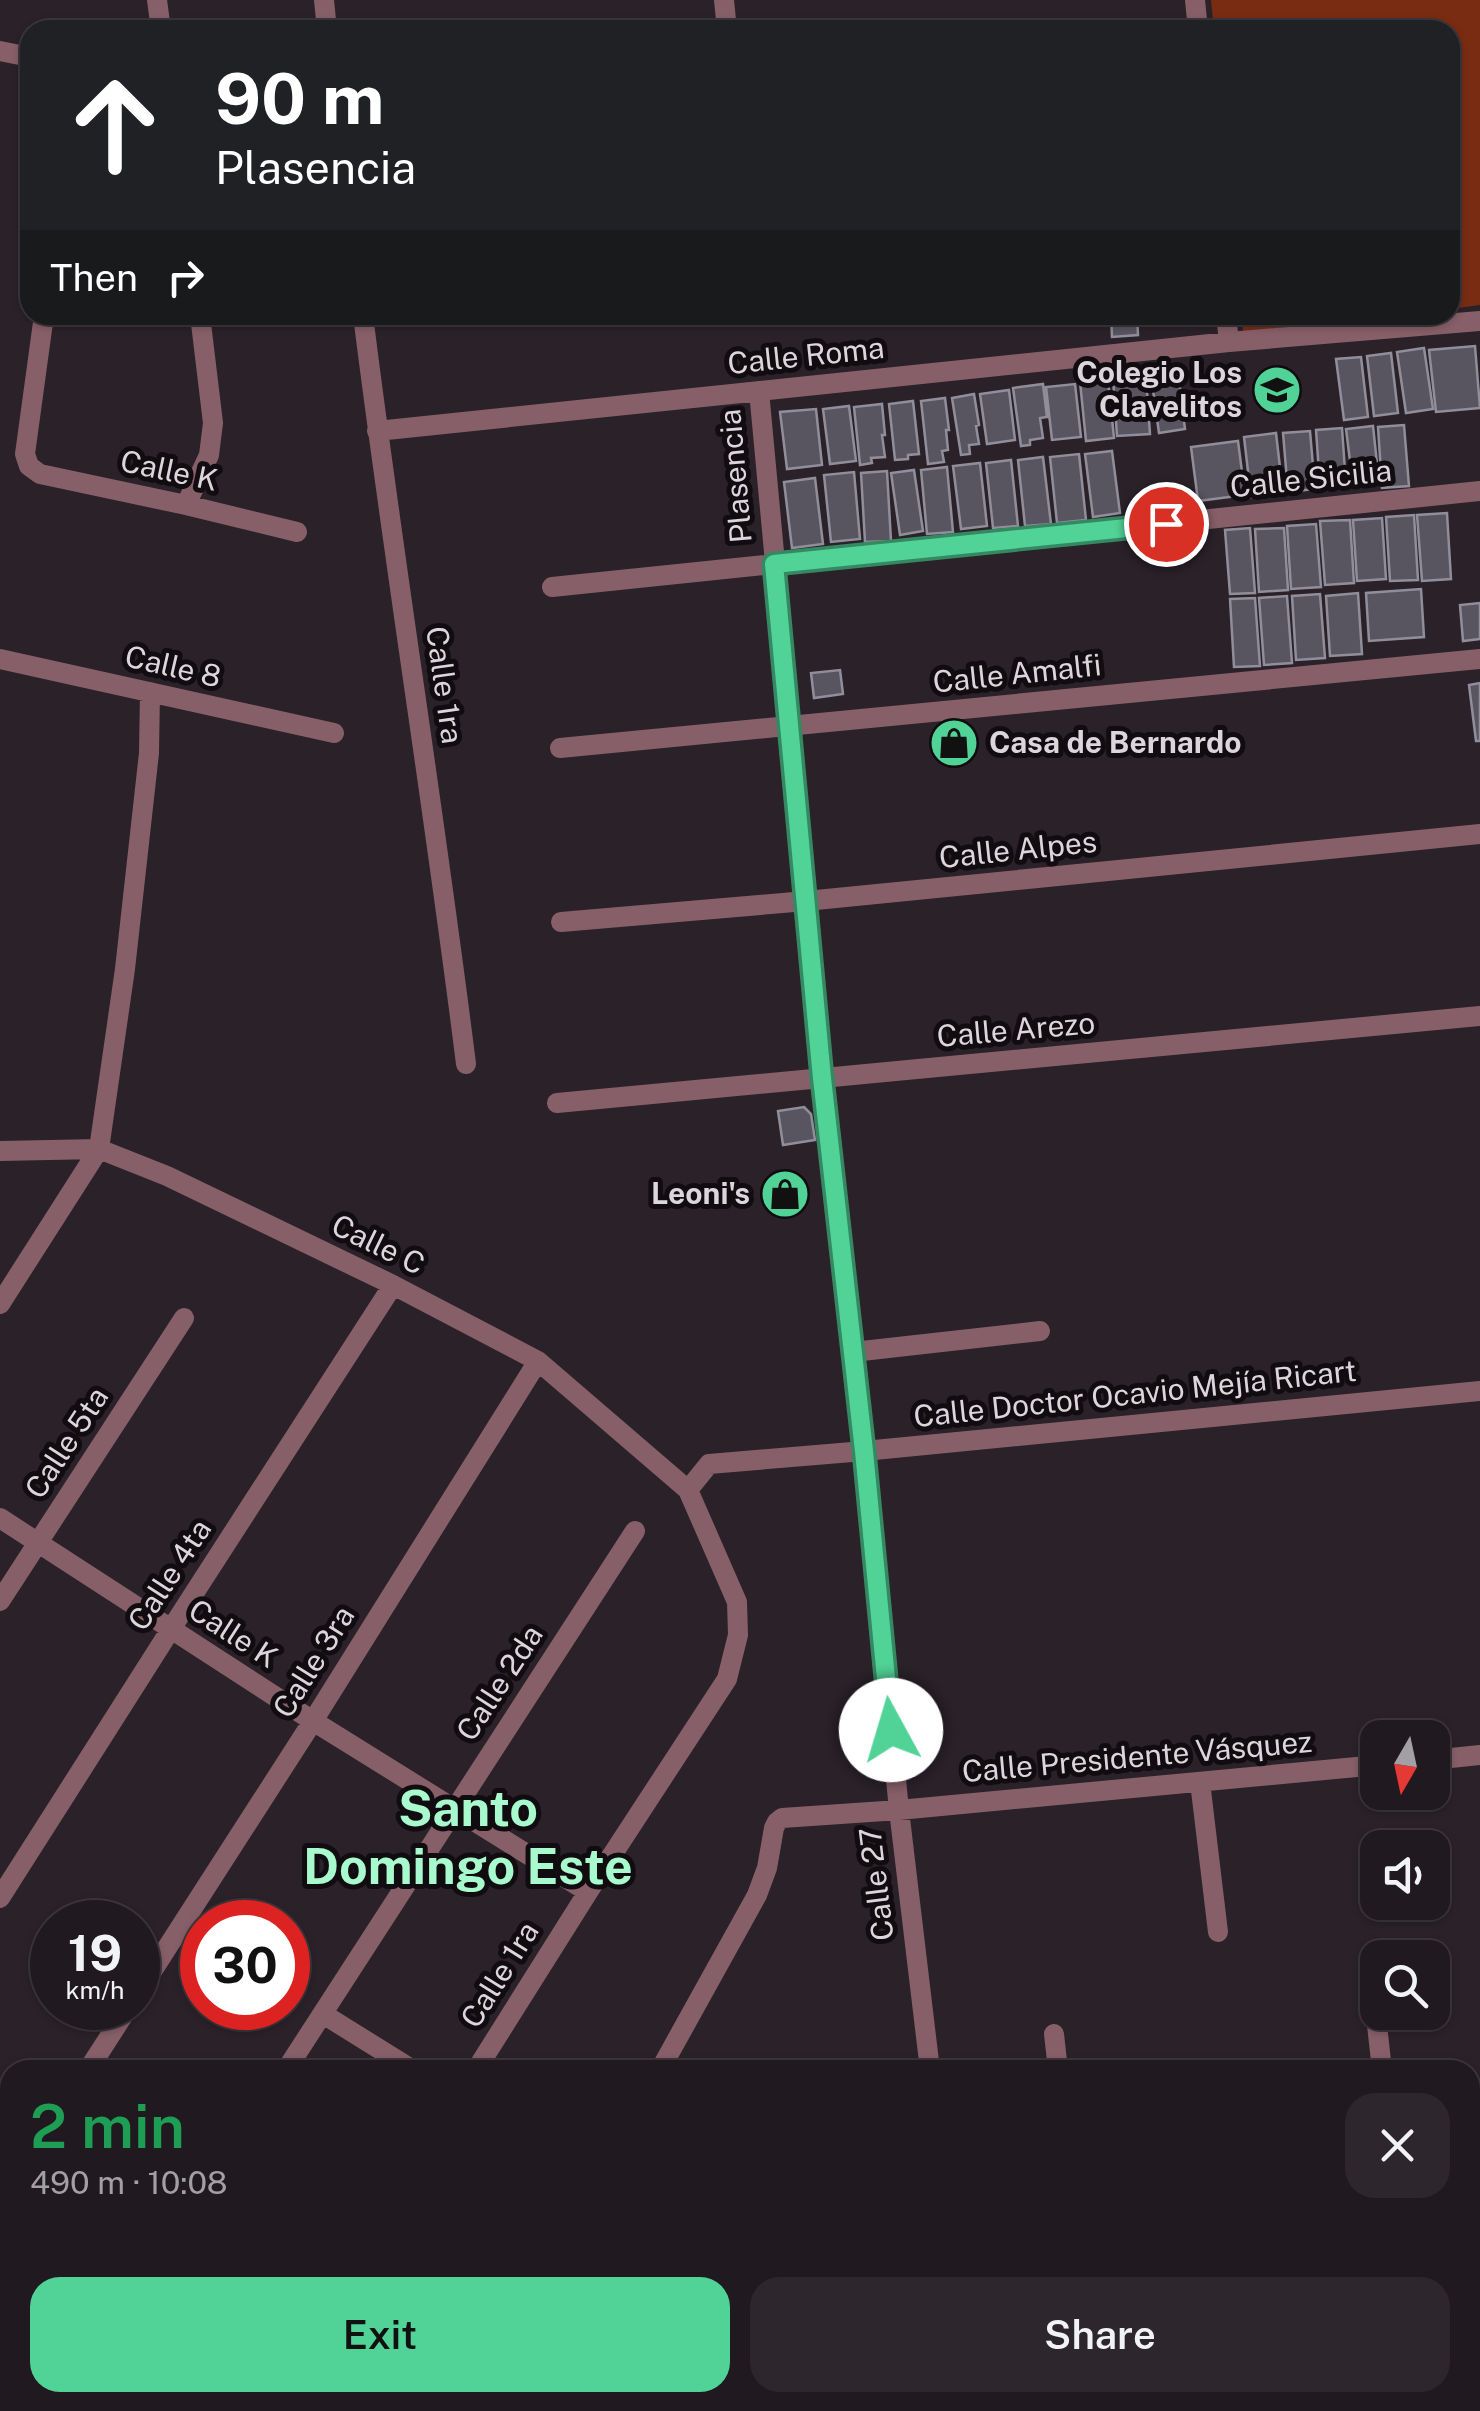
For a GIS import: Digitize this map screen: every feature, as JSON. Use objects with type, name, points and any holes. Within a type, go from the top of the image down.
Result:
[{"type":"street","name":"Calle K","points":[[43,325],[25,454],[30,466],[40,474],[297,532]]},
{"type":"street","points":[[186,505],[209,455],[212,423],[201,325]]},
{"type":"street","name":"Calle 1ra","points":[[364,325],[466,1064]]},
{"type":"street","points":[[1227,325],[1229,342]]},
{"type":"street","name":"Calle Roma","points":[[377,430],[1229,342],[1432,325]]},
{"type":"street","name":"Plasencia","points":[[758,390],[822,1078],[864,1451]]},
{"type":"street","name":"Calle Sicilia","points":[[552,587],[1480,492]]},
{"type":"street","name":"Calle 8","points":[[0,659],[334,733]]},
{"type":"street","name":"Calle Amalfi","points":[[560,748],[1480,659]]},
{"type":"street","points":[[0,1304],[98,1149],[127,950],[149,753],[150,692]]},
{"type":"street","name":"Calle Alpes","points":[[561,922],[806,902],[1480,834]]},
{"type":"street","name":"Calle Arezo","points":[[557,1104],[1480,1016]]},
{"type":"street","name":"Calle C","points":[[0,1151],[98,1149],[167,1176],[393,1285],[538,1361],[688,1490]]},
{"type":"street","name":"Calle 4ta","points":[[0,1898],[393,1285]]},
{"type":"street","name":"Calle 5ta","points":[[0,1601],[184,1318]]},
{"type":"street","points":[[852,1352],[1040,1331]]},
{"type":"street","name":"Calle 3ra","points":[[160,1959],[538,1361]]},
{"type":"street","name":"Calle Doctor Ocavio Mejía Ricart","points":[[688,1490],[709,1464],[1480,1391]]},
{"type":"street","name":"Calle 27","points":[[864,1451],[899,1810],[929,2060]]},
{"type":"street","name":"Calle 1ra","points":[[482,2060],[728,1679],[738,1635],[737,1602],[688,1490]]},
{"type":"street","name":"Calle K","points":[[0,1518],[312,1722],[588,1892]]},
{"type":"street","name":"Calle 2da","points":[[293,2060],[636,1532]]},
{"type":"street","points":[[1450,1758],[1480,1756]]},
{"type":"street","name":"Calle Presidente Vásquez","points":[[666,2060],[757,1896],[774,1828],[782,1818],[1360,1767]]},
{"type":"street","points":[[1200,1782],[1218,1932]]},
{"type":"street","points":[[323,2014],[397,2060]]},
{"type":"street","points":[[94,2060],[114,2030]]},
{"type":"street","points":[[1378,2030],[1381,2060]]},
{"type":"street","points":[[1054,2034],[1057,2060]]},
{"type":"shaded area","points":[[1211,0],[1480,0],[1480,305],[1460,308],[1460,20],[1213,20]]},
{"type":"shaded area","points":[[1243,325],[1306,325],[1243,332]]},
{"type":"building","points":[[1111,325],[1138,325],[1138,335],[1112,337]]},
{"type":"building","points":[[1475,346],[1480,408],[1436,412],[1429,350]]},
{"type":"building","points":[[1424,348],[1433,409],[1406,413],[1397,352]]},
{"type":"building","points":[[1391,353],[1398,413],[1374,416],[1367,356]]},
{"type":"building","points":[[1361,357],[1368,417],[1344,420],[1336,359]]},
{"type":"building","points":[[1178,372],[1185,429],[1159,433],[1151,376]]},
{"type":"building","points":[[1146,377],[1150,434],[1117,436],[1113,379]]},
{"type":"building","points":[[1108,380],[1114,438],[1086,441],[1080,382]]},
{"type":"building","points":[[1043,384],[1047,417],[1040,418],[1043,438],[1021,446],[1013,388]]},
{"type":"building","points":[[1075,384],[1081,437],[1052,440],[1046,387]]},
{"type":"building","points":[[1009,390],[1015,440],[987,444],[980,394]]},
{"type":"building","points":[[974,394],[979,444],[969,445],[970,454],[961,455],[952,398]]},
{"type":"building","points":[[945,398],[948,450],[942,451],[944,462],[928,464],[921,401]]},
{"type":"building","points":[[913,401],[919,454],[895,460],[889,404]]},
{"type":"building","points":[[882,404],[885,457],[871,458],[872,463],[860,465],[854,407]]},
{"type":"building","points":[[849,406],[856,461],[830,464],[823,409]]},
{"type":"building","points":[[816,409],[822,465],[787,469],[780,412]]},
{"type":"building","points":[[1404,425],[1409,486],[1382,488],[1378,427]]},
{"type":"building","points":[[1373,426],[1379,482],[1353,485],[1346,429]]},
{"type":"building","points":[[1342,428],[1346,485],[1320,487],[1316,430]]},
{"type":"building","points":[[1310,431],[1315,489],[1288,492],[1283,433]]},
{"type":"building","points":[[1276,433],[1283,493],[1251,497],[1244,437]]},
{"type":"building","points":[[1238,441],[1245,495],[1198,501],[1191,447]]},
{"type":"building","points":[[1112,451],[1120,513],[1093,517],[1085,454]]},
{"type":"building","points":[[1079,454],[1086,520],[1057,523],[1050,457]]},
{"type":"building","points":[[1043,457],[1051,524],[1025,526],[1018,460]]},
{"type":"building","points":[[1011,460],[1018,526],[993,528],[986,463]]},
{"type":"building","points":[[980,463],[987,526],[961,529],[953,466]]},
{"type":"building","points":[[947,467],[953,532],[927,534],[921,470]]},
{"type":"building","points":[[914,470],[923,531],[900,535],[891,473]]},
{"type":"building","points":[[887,471],[891,541],[865,542],[861,473]]},
{"type":"building","points":[[854,472],[860,539],[831,542],[824,475]]},
{"type":"building","points":[[815,478],[823,544],[792,548],[784,482]]},
{"type":"building","points":[[1447,513],[1451,579],[1422,581],[1417,515]]},
{"type":"building","points":[[1414,515],[1418,580],[1390,581],[1386,517]]},
{"type":"building","points":[[1382,518],[1386,579],[1357,581],[1353,520]]},
{"type":"building","points":[[1350,520],[1354,583],[1325,585],[1320,521]]},
{"type":"building","points":[[1316,524],[1321,587],[1291,589],[1287,526]]},
{"type":"building","points":[[1250,528],[1255,593],[1230,594],[1225,530]]},
{"type":"building","points":[[1284,528],[1288,590],[1259,592],[1255,529]]},
{"type":"building","points":[[1421,589],[1424,637],[1369,641],[1366,593]]},
{"type":"building","points":[[1358,593],[1362,654],[1330,656],[1326,596]]},
{"type":"building","points":[[1320,594],[1325,658],[1296,660],[1292,596]]},
{"type":"building","points":[[1287,596],[1292,663],[1264,665],[1259,598]]},
{"type":"building","points":[[1255,598],[1260,666],[1234,667],[1230,599]]},
{"type":"building","points":[[1480,603],[1480,639],[1463,641],[1460,605]]},
{"type":"building","points":[[840,670],[843,694],[814,698],[811,673]]},
{"type":"building","points":[[1480,683],[1480,741],[1476,741],[1469,685]]},
{"type":"building","points":[[804,1107],[811,1114],[815,1140],[783,1145],[778,1111]]},
{"type":"building","name":"Leoni's","points":[[801,1179],[804,1205],[769,1209],[766,1183]]},
{"type":"place","name":"Colegio Los Clavelitos","points":[[1277,390]]},
{"type":"place","name":"Casa de Bernardo","points":[[954,743]]},
{"type":"place","name":"Leoni's","points":[[785,1194]]},
{"type":"district","name":"Santo Domingo Este","points":[[468,1837]]},
{"type":"route","points":[[891,1730],[822,1078],[774,564],[1166,524]]}]
